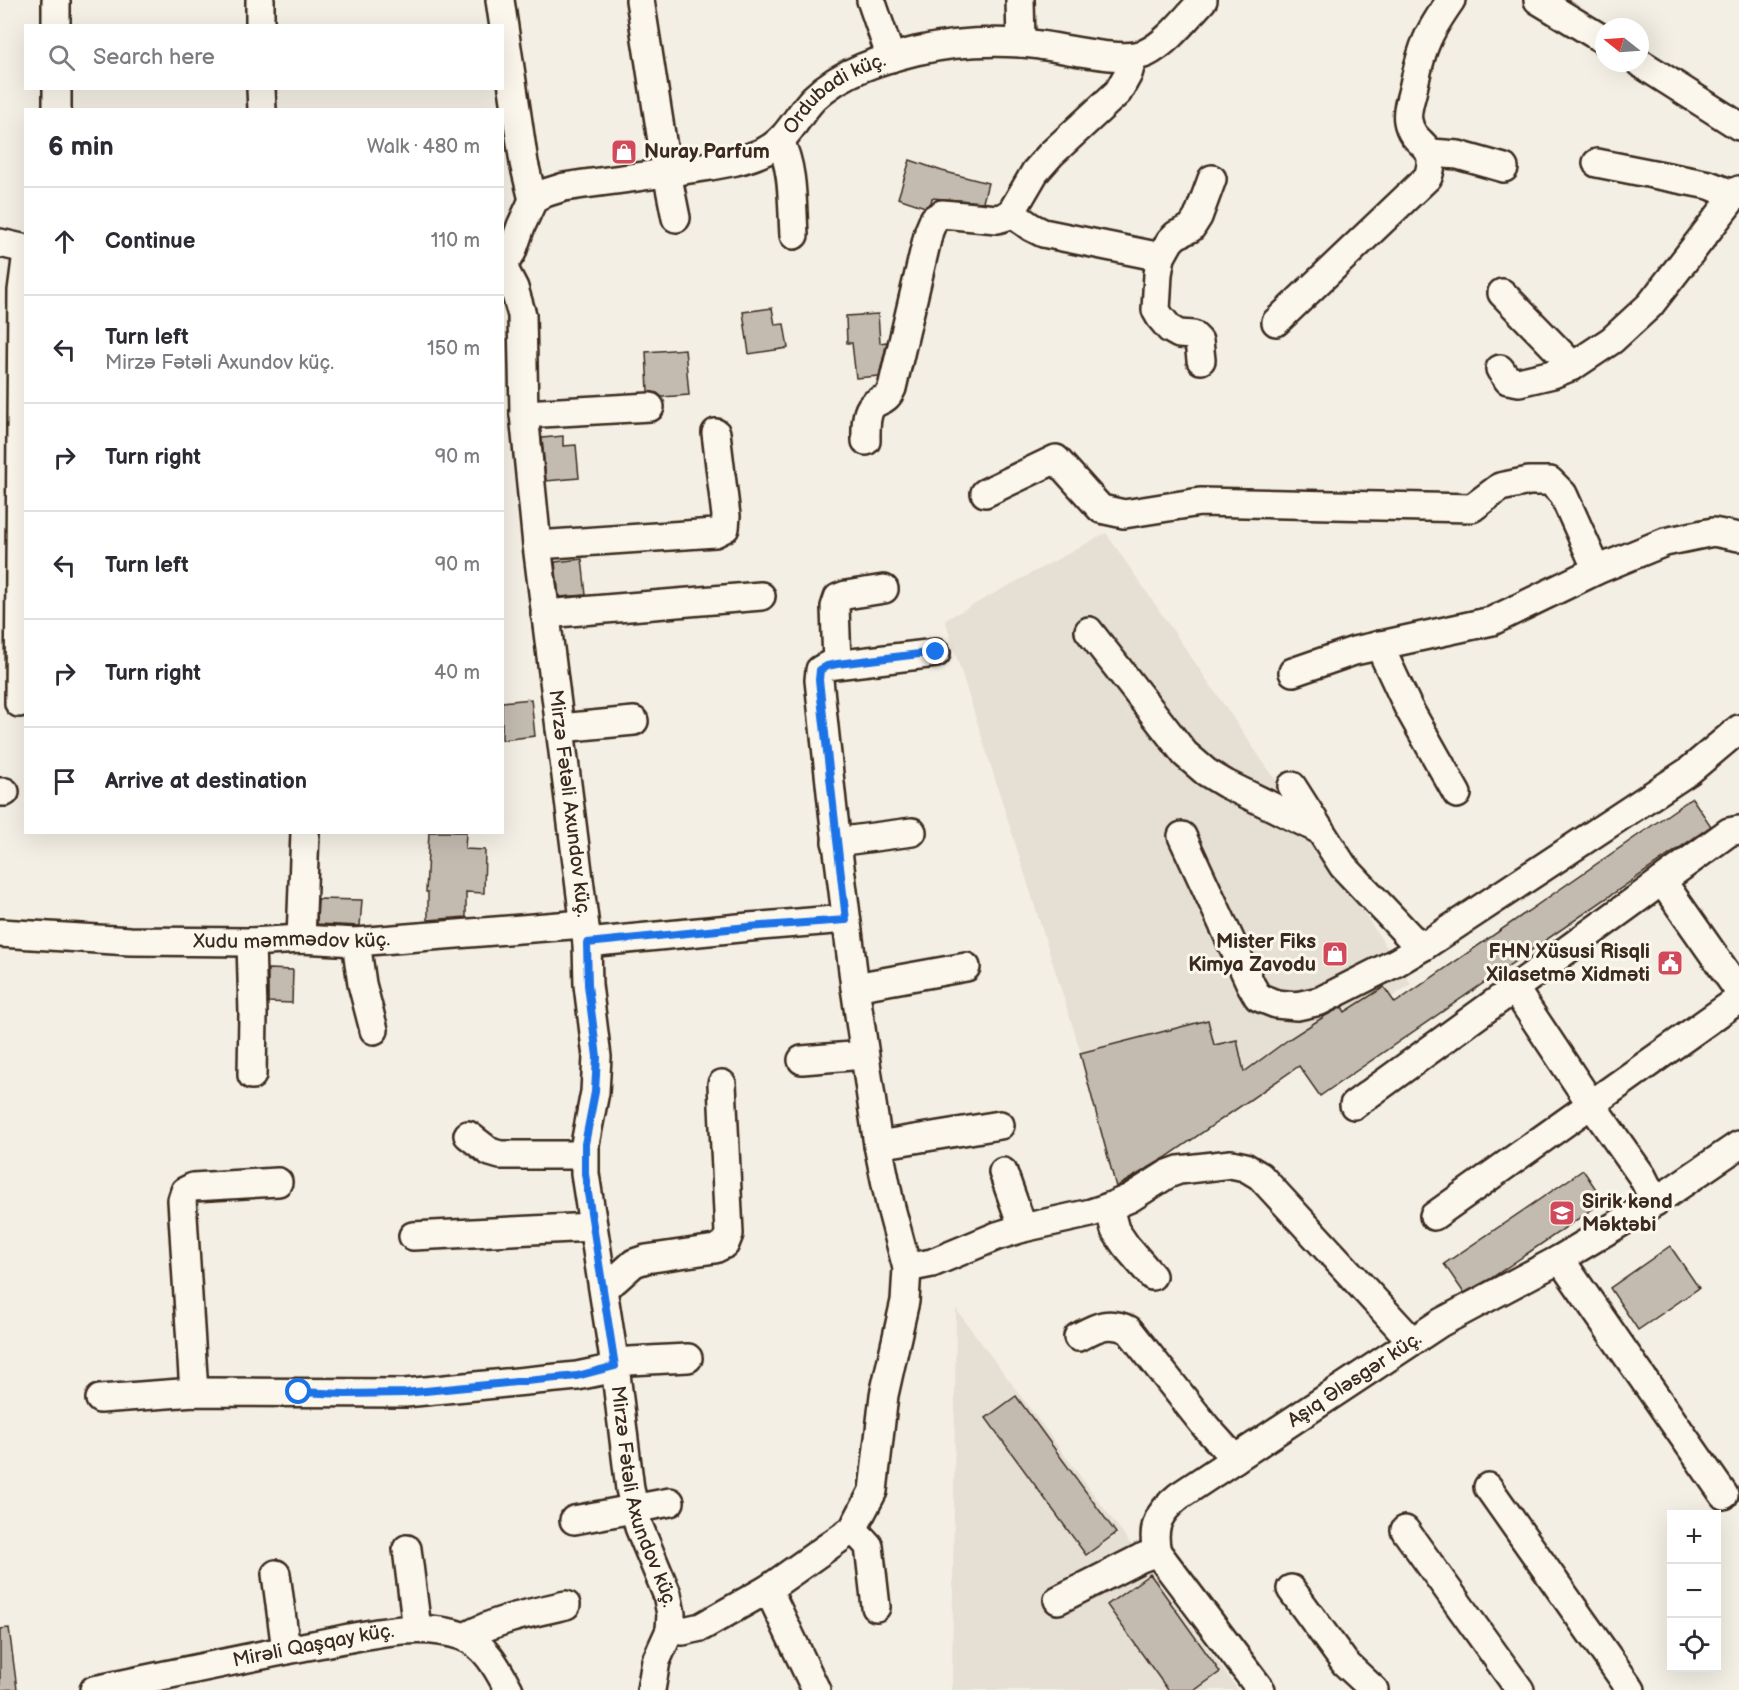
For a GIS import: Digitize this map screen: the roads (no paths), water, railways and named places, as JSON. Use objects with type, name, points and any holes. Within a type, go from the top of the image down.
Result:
[{"type":"street","points":[[56,0],[56,24]]},
{"type":"street","points":[[260,0],[260,24]]},
{"type":"street","points":[[500,0],[504,24]]},
{"type":"street","points":[[640,0],[676,218]]},
{"type":"street","points":[[871,0],[891,58]]},
{"type":"street","points":[[1020,0],[1021,43]]},
{"type":"street","points":[[866,441],[868,415],[872,406],[888,397],[892,388],[929,231],[934,219],[942,213],[997,219],[1011,213],[1035,172],[1051,154],[1118,92],[1128,74],[1133,57],[1146,53],[1159,45],[1203,0]]},
{"type":"street","points":[[1276,322],[1428,177],[1432,166],[1431,153],[1412,131],[1408,119],[1409,107],[1427,39],[1451,0]]},
{"type":"street","points":[[1538,0],[1595,35]]},
{"type":"street","points":[[504,27],[524,163],[533,200],[512,252],[504,265]]},
{"type":"street","name":"Ordubadi küç.","points":[[533,200],[545,193],[564,187],[714,165],[765,151],[780,142],[813,100],[830,84],[855,70],[917,51],[983,43],[1021,43],[1133,57]]},
{"type":"street","points":[[1649,69],[1739,126]]},
{"type":"street","points":[[57,90],[57,108]]},
{"type":"street","points":[[261,90],[262,108]]},
{"type":"street","points":[[780,142],[786,152],[789,168],[794,235]]},
{"type":"street","points":[[1431,153],[1458,155],[1504,168]]},
{"type":"street","points":[[1500,369],[1508,380],[1519,382],[1552,374],[1573,366],[1612,340],[1644,311],[1737,192],[1597,163]]},
{"type":"street","points":[[1201,360],[1199,341],[1193,335],[1170,329],[1156,310],[1158,274],[1161,257],[1170,241],[1176,235],[1191,228],[1194,223],[1212,179]]},
{"type":"street","points":[[1011,213],[1043,233],[1161,257]]},
{"type":"street","points":[[0,243],[24,249]]},
{"type":"street","name":"Mirzə Fətəli Axundov küç.","points":[[504,269],[514,288],[522,315],[524,414],[537,545],[585,933],[588,985],[597,1057],[595,1092],[584,1155],[585,1174],[615,1366],[634,1510],[667,1594],[671,1614],[670,1630],[656,1661],[651,1690]]},
{"type":"street","points":[[19,703],[24,334],[22,291],[24,276]]},
{"type":"street","points":[[1502,293],[1573,366]]},
{"type":"street","points":[[524,414],[650,407]]},
{"type":"street","points":[[537,545],[715,533],[725,528],[726,516],[716,433]]},
{"type":"street","points":[[985,493],[1056,459],[1101,509],[1124,514],[1200,502],[1472,508],[1500,487],[1528,481],[1550,481],[1563,494],[1597,570]]},
{"type":"street","points":[[1293,672],[1354,651],[1492,621],[1597,570],[1665,542],[1713,532],[1739,537]]},
{"type":"street","points":[[837,664],[835,607],[838,598],[884,589]]},
{"type":"street","points":[[545,614],[761,596]]},
{"type":"street","points":[[1089,631],[1185,754],[1206,772],[1226,784],[1320,830]]},
{"type":"street","points":[[1379,645],[1408,707],[1457,794]]},
{"type":"street","points":[[670,1630],[683,1631],[700,1627],[768,1589],[853,1529],[873,1491],[884,1395],[905,1301],[907,1268],[890,1204],[864,1055],[836,842],[819,680],[820,670],[827,666],[936,652]]},
{"type":"street","points":[[560,728],[634,721]]},
{"type":"street","points":[[1182,836],[1258,997],[1276,1004],[1297,1006],[1320,1001],[1424,946],[1689,771],[1739,729]]},
{"type":"street","points":[[1292,786],[1354,880],[1411,938],[1424,946]]},
{"type":"street","points":[[1354,1105],[1729,832],[1739,830]]},
{"type":"street","points":[[836,842],[912,832]]},
{"type":"street","points":[[301,939],[305,834]]},
{"type":"street","points":[[1662,881],[1739,991]]},
{"type":"street","name":"Xudu məmmədov küç.","points":[[0,933],[130,941],[251,942],[301,939],[356,942],[748,927],[846,920]]},
{"type":"street","points":[[251,942],[252,1075]]},
{"type":"street","points":[[356,942],[362,984],[374,1030]]},
{"type":"street","points":[[855,987],[966,967]]},
{"type":"street","points":[[1514,988],[1642,1176],[1655,1202]]},
{"type":"street","points":[[1434,1216],[1739,999]]},
{"type":"street","points":[[802,1060],[864,1055]]},
{"type":"street","points":[[603,1286],[615,1280],[634,1263],[715,1249],[725,1244],[729,1234],[722,1084]]},
{"type":"street","points":[[879,1145],[1000,1125]]},
{"type":"street","points":[[468,1135],[490,1152],[500,1155],[584,1155]]},
{"type":"street","name":"Aşıq Ələsgər küç.","points":[[1157,1552],[1154,1540],[1156,1526],[1166,1506],[1413,1341],[1464,1310],[1560,1259],[1655,1202],[1739,1145]]},
{"type":"street","points":[[907,1268],[932,1263],[997,1236],[1023,1228],[1109,1207],[1130,1198],[1168,1174],[1179,1170],[1231,1164],[1245,1167],[1260,1176],[1413,1341]]},
{"type":"street","points":[[1003,1172],[1023,1228]]},
{"type":"street","points":[[194,1392],[182,1200],[185,1191],[194,1187],[278,1182]]},
{"type":"street","points":[[1109,1207],[1115,1230],[1152,1276]]},
{"type":"street","points":[[413,1236],[593,1227]]},
{"type":"street","points":[[1560,1259],[1724,1495]]},
{"type":"street","points":[[1078,1337],[1098,1327],[1111,1324],[1129,1330],[1206,1427],[1235,1459]]},
{"type":"street","points":[[100,1400],[194,1392],[405,1393],[577,1376],[629,1361],[688,1358]]},
{"type":"street","points":[[1488,1487],[1630,1690]]},
{"type":"street","points":[[574,1520],[670,1502]]},
{"type":"street","points":[[853,1529],[869,1546],[876,1608]]},
{"type":"street","points":[[1405,1530],[1520,1690]]},
{"type":"street","points":[[407,1549],[417,1629]]},
{"type":"street","points":[[1058,1599],[1157,1552],[1262,1690]]},
{"type":"street","points":[[276,1574],[286,1650]]},
{"type":"street","points":[[768,1589],[816,1690]]},
{"type":"street","points":[[1291,1589],[1345,1663],[1374,1690]]},
{"type":"street","points":[[465,1637],[500,1621],[566,1605]]},
{"type":"street","name":"Mirəli Qaşqay küç.","points":[[94,1690],[286,1650],[374,1634],[417,1629],[444,1631],[465,1637],[481,1648],[494,1662],[509,1690]]},
{"type":"place","name":"Nuray Parfum","points":[[624,152]]},
{"type":"place","name":"Mister Fiks Kimya Zavodu","points":[[1335,954]]},
{"type":"place","name":"FHN Xüsusi Risqli Xilasetmə Xidməti","points":[[1670,963]]},
{"type":"place","name":"Sirik kənd Məktəbi","points":[[1562,1213]]}]
